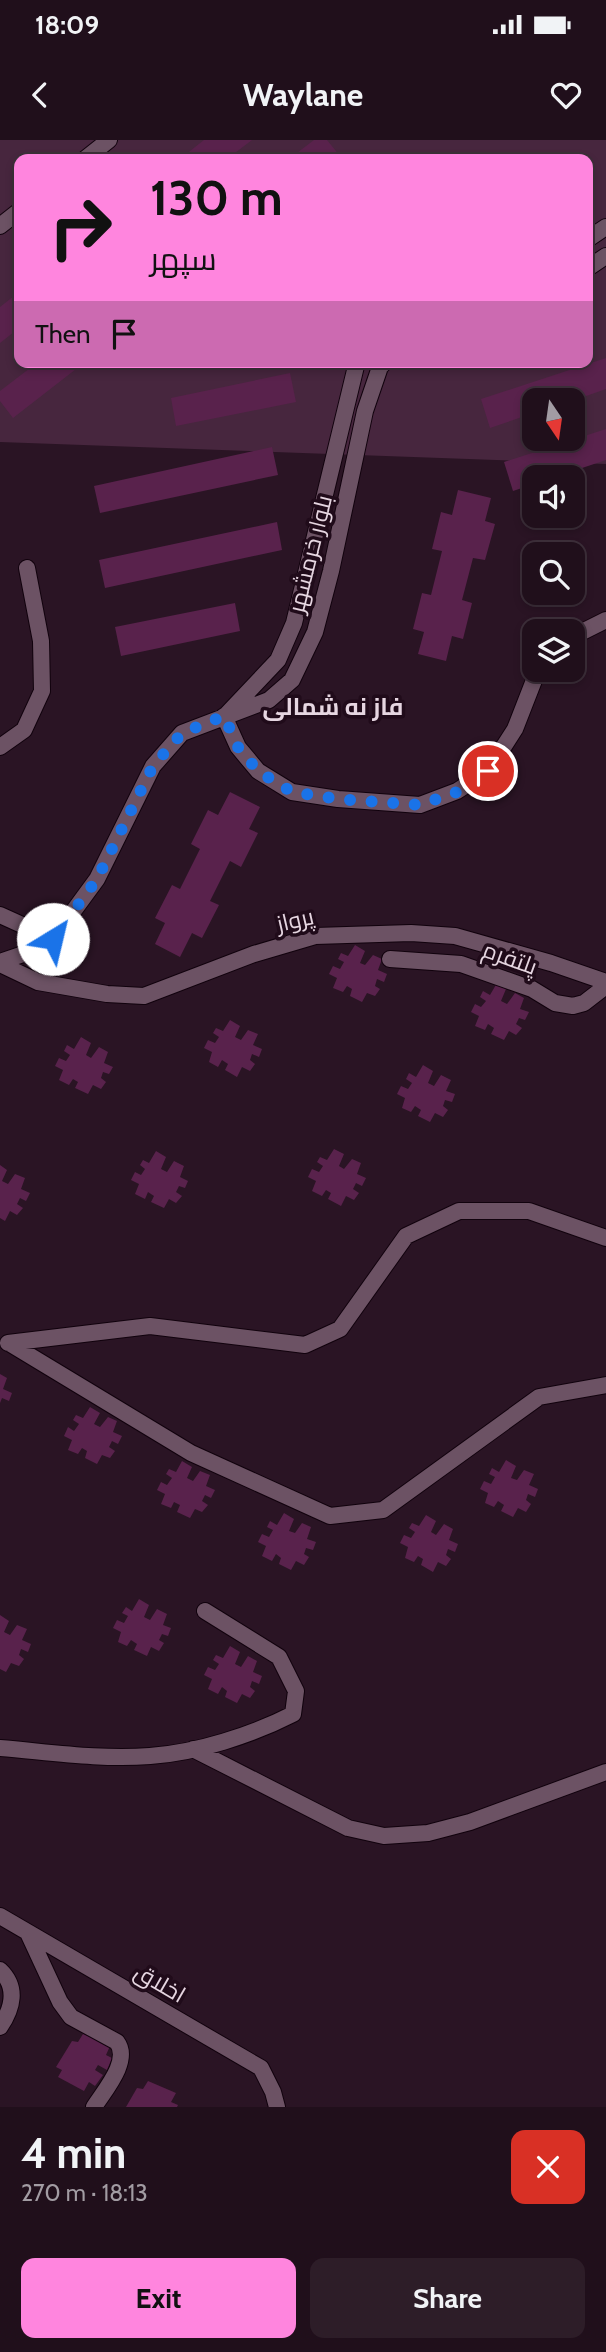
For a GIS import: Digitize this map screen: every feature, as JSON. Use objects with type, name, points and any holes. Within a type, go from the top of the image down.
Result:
[{"type":"street","points":[[91,154],[109,140]]},
{"type":"street","points":[[0,226],[14,215]]},
{"type":"street","name":"بلوار خرمشهر","points":[[224,716],[278,660],[294,623],[356,368]]},
{"type":"street","name":"بلوار خرمشهر","points":[[0,963],[35,950],[53,939],[97,879],[153,766],[182,733],[269,700],[292,680],[314,632],[331,571],[365,411],[380,368]]},
{"type":"street","points":[[0,747],[24,730],[42,691],[41,641],[27,568]]},
{"type":"street","points":[[585,630],[606,620]]},
{"type":"street","points":[[224,716],[238,747],[258,771],[292,792],[338,799],[420,805],[457,792],[488,771],[515,729],[533,682]]},
{"type":"street","points":[[0,915],[53,939]]},
{"type":"street","name":"پرواز","points":[[0,963],[38,982],[107,994],[144,996],[254,954],[315,936],[411,933],[455,936],[551,963],[606,984]]},
{"type":"street","name":"پلتفرم","points":[[390,959],[461,964],[532,989],[555,1003],[573,1006],[584,1003],[606,984]]},
{"type":"street","points":[[4,1344],[150,1326],[305,1345],[340,1329],[406,1236],[459,1211],[529,1211],[606,1238]]},
{"type":"street","points":[[4,1344],[191,1453],[330,1516],[383,1510],[538,1397],[606,1385]]},
{"type":"street","points":[[0,1748],[98,1756],[150,1756],[192,1749],[264,1729],[293,1714],[296,1691],[279,1657],[205,1611]]},
{"type":"street","points":[[192,1749],[348,1828],[384,1836],[428,1833],[470,1822],[606,1772]]},
{"type":"street","name":"اخلاق","points":[[0,1916],[261,2068],[277,2107]]},
{"type":"street","points":[[28,1933],[71,2017],[117,2042],[121,2048],[121,2059],[115,2073],[94,2107]]},
{"type":"street","points":[[0,1970],[10,1982],[13,2000],[0,2027]]},
{"type":"shaded area","points":[[0,140],[606,140],[606,464],[0,442]]},
{"type":"building","points":[[204,140],[252,140],[234,154],[186,154]]},
{"type":"building","points":[[314,140],[327,140],[338,154],[296,154]]},
{"type":"building","points":[[14,296],[14,332],[0,343],[0,307]]},
{"type":"building","points":[[606,358],[606,389],[585,396],[585,388],[522,388],[522,417],[490,428],[481,399],[576,368],[593,368],[593,362]]},
{"type":"building","points":[[30,368],[77,368],[13,418],[0,401],[0,391]]},
{"type":"building","points":[[290,373],[296,402],[176,426],[171,398]]},
{"type":"building","points":[[606,429],[606,460],[585,467],[522,465],[522,488],[513,491],[504,462],[535,452],[584,452],[585,436]]},
{"type":"building","points":[[272,447],[278,475],[100,513],[94,486]]},
{"type":"building","points":[[458,490],[491,498],[485,521],[495,524],[485,560],[473,558],[462,600],[472,603],[463,639],[452,636],[446,661],[418,654],[424,632],[413,629],[422,593],[431,595],[442,551],[432,549],[441,512],[452,515]]},
{"type":"building","points":[[277,522],[282,550],[105,588],[99,560]]},
{"type":"building","points":[[235,603],[240,631],[121,656],[115,627]]},
{"type":"building","points":[[230,792],[260,807],[249,829],[258,833],[241,867],[230,861],[210,901],[219,905],[202,938],[192,933],[180,957],[155,944],[165,923],[155,918],[172,885],[180,889],[200,849],[191,844],[208,810],[218,815]]},
{"type":"building","points":[[355,945],[365,951],[360,963],[365,965],[373,955],[382,959],[378,970],[387,974],[384,982],[377,979],[375,986],[380,989],[375,996],[367,993],[362,1002],[350,996],[352,989],[347,986],[343,992],[333,988],[337,978],[329,974],[333,966],[340,969],[344,962],[338,959],[341,953],[348,956]]},
{"type":"building","points":[[497,983],[506,989],[501,1001],[507,1004],[515,993],[524,998],[520,1009],[529,1012],[525,1020],[519,1018],[516,1024],[522,1028],[516,1035],[509,1031],[504,1040],[491,1034],[494,1028],[488,1024],[485,1030],[475,1026],[479,1016],[471,1012],[475,1004],[481,1007],[486,1001],[480,997],[483,991],[490,995]]},
{"type":"building","points":[[230,1020],[240,1026],[235,1037],[241,1040],[248,1030],[258,1034],[253,1045],[262,1049],[259,1057],[252,1054],[250,1060],[255,1064],[250,1071],[242,1067],[237,1077],[225,1070],[228,1064],[222,1060],[218,1067],[209,1062],[212,1052],[204,1048],[208,1040],[215,1043],[219,1037],[213,1033],[216,1028],[223,1031]]},
{"type":"building","points":[[81,1037],[91,1043],[86,1055],[91,1058],[99,1047],[108,1052],[104,1063],[113,1067],[109,1074],[103,1072],[101,1078],[106,1082],[101,1089],[93,1085],[88,1094],[75,1088],[78,1082],[73,1079],[69,1085],[59,1080],[63,1070],[55,1066],[59,1058],[66,1061],[70,1055],[64,1051],[67,1045],[74,1049]]},
{"type":"building","points":[[423,1065],[433,1071],[428,1083],[434,1086],[441,1075],[451,1080],[446,1091],[455,1094],[452,1102],[445,1100],[443,1106],[448,1110],[443,1117],[435,1113],[430,1122],[418,1116],[421,1110],[415,1106],[411,1112],[402,1108],[405,1098],[397,1094],[401,1086],[408,1089],[412,1083],[406,1079],[409,1073],[416,1077]]},
{"type":"building","points":[[334,1149],[344,1154],[339,1166],[344,1169],[352,1159],[361,1163],[357,1174],[366,1178],[362,1186],[356,1183],[353,1189],[359,1193],[354,1200],[346,1196],[341,1206],[328,1199],[331,1193],[326,1190],[322,1196],[312,1191],[316,1181],[308,1177],[312,1169],[319,1172],[323,1166],[317,1162],[320,1157],[327,1160]]},
{"type":"building","points":[[156,1151],[166,1157],[161,1169],[167,1172],[174,1161],[184,1166],[180,1177],[188,1181],[185,1188],[179,1186],[176,1192],[182,1196],[176,1203],[169,1199],[164,1208],[151,1202],[154,1196],[148,1192],[145,1199],[135,1194],[139,1184],[131,1180],[135,1172],[141,1175],[145,1169],[140,1165],[143,1160],[149,1163]]},
{"type":"building","points":[[0,1165],[7,1170],[2,1181],[8,1184],[15,1174],[25,1178],[21,1189],[30,1193],[26,1201],[20,1198],[17,1204],[23,1208],[17,1215],[10,1211],[5,1221],[0,1218]]},
{"type":"building","points":[[0,1374],[7,1378],[3,1389],[12,1393],[9,1401],[2,1398],[0,1403]]},
{"type":"building","points":[[90,1407],[100,1413],[94,1424],[100,1427],[108,1417],[117,1421],[113,1432],[122,1436],[118,1444],[112,1441],[109,1447],[115,1451],[110,1458],[102,1455],[97,1464],[85,1458],[87,1451],[82,1448],[78,1454],[68,1450],[72,1440],[64,1436],[68,1427],[74,1431],[79,1424],[73,1420],[76,1415],[83,1418]]},
{"type":"building","points":[[506,1460],[516,1466],[511,1478],[517,1480],[524,1470],[534,1474],[529,1485],[538,1489],[535,1497],[528,1494],[526,1500],[531,1504],[526,1512],[518,1508],[513,1517],[501,1511],[504,1505],[498,1501],[494,1507],[485,1503],[488,1493],[480,1489],[484,1481],[491,1484],[495,1477],[489,1474],[492,1468],[499,1472]]},
{"type":"building","points":[[182,1461],[192,1467],[187,1478],[193,1481],[200,1471],[210,1475],[206,1486],[215,1490],[211,1498],[205,1495],[202,1501],[208,1505],[202,1512],[195,1509],[190,1518],[177,1512],[180,1505],[174,1502],[171,1508],[161,1504],[165,1494],[157,1490],[161,1482],[167,1485],[172,1478],[166,1474],[169,1469],[176,1472]]},
{"type":"building","points":[[284,1513],[294,1519],[289,1531],[295,1533],[302,1523],[311,1527],[307,1539],[316,1542],[313,1550],[306,1548],[304,1554],[309,1557],[304,1565],[296,1561],[291,1570],[279,1564],[281,1558],[276,1554],[272,1561],[262,1556],[266,1546],[258,1542],[262,1534],[269,1537],[273,1530],[267,1527],[270,1521],[277,1525]]},
{"type":"building","points":[[426,1515],[436,1521],[431,1532],[436,1535],[444,1524],[453,1529],[449,1540],[458,1544],[455,1552],[448,1549],[446,1555],[451,1559],[446,1566],[438,1562],[433,1572],[421,1565],[423,1559],[418,1556],[414,1562],[405,1558],[408,1547],[400,1543],[404,1535],[411,1538],[415,1532],[409,1528],[412,1523],[419,1526]]},
{"type":"building","points":[[139,1599],[149,1605],[144,1617],[150,1620],[157,1609],[167,1614],[163,1625],[171,1628],[168,1636],[162,1634],[159,1640],[164,1643],[159,1651],[151,1647],[147,1656],[134,1650],[137,1644],[131,1640],[127,1646],[118,1642],[121,1632],[113,1628],[117,1620],[124,1623],[128,1616],[122,1613],[126,1607],[132,1611]]},
{"type":"building","points":[[0,1615],[9,1621],[4,1632],[10,1635],[17,1625],[27,1629],[22,1640],[31,1644],[28,1652],[21,1649],[19,1655],[24,1659],[19,1666],[11,1663],[6,1672],[0,1669]]},
{"type":"building","points":[[230,1646],[240,1652],[235,1664],[241,1667],[248,1656],[257,1661],[253,1672],[262,1676],[259,1684],[252,1681],[250,1687],[255,1691],[250,1698],[242,1694],[237,1703],[225,1697],[227,1691],[222,1687],[218,1694],[208,1689],[212,1679],[204,1675],[208,1667],[215,1670],[219,1664],[213,1660],[216,1655],[223,1658]]},
{"type":"building","points":[[83,2034],[110,2046],[106,2055],[112,2058],[107,2070],[98,2065],[95,2070],[103,2075],[95,2086],[89,2082],[84,2091],[58,2077],[62,2070],[56,2067],[72,2041],[78,2042]]},
{"type":"building","points":[[148,2081],[176,2093],[171,2102],[178,2105],[177,2107],[126,2107],[137,2088],[143,2089]]},
{"type":"district","name":"فاز نه شمالی","points":[[333,706]]},
{"type":"route","points":[[53,939],[97,879],[153,766],[182,733],[224,716],[238,747],[258,771],[292,792],[338,799],[420,805],[457,792],[488,771]]}]
